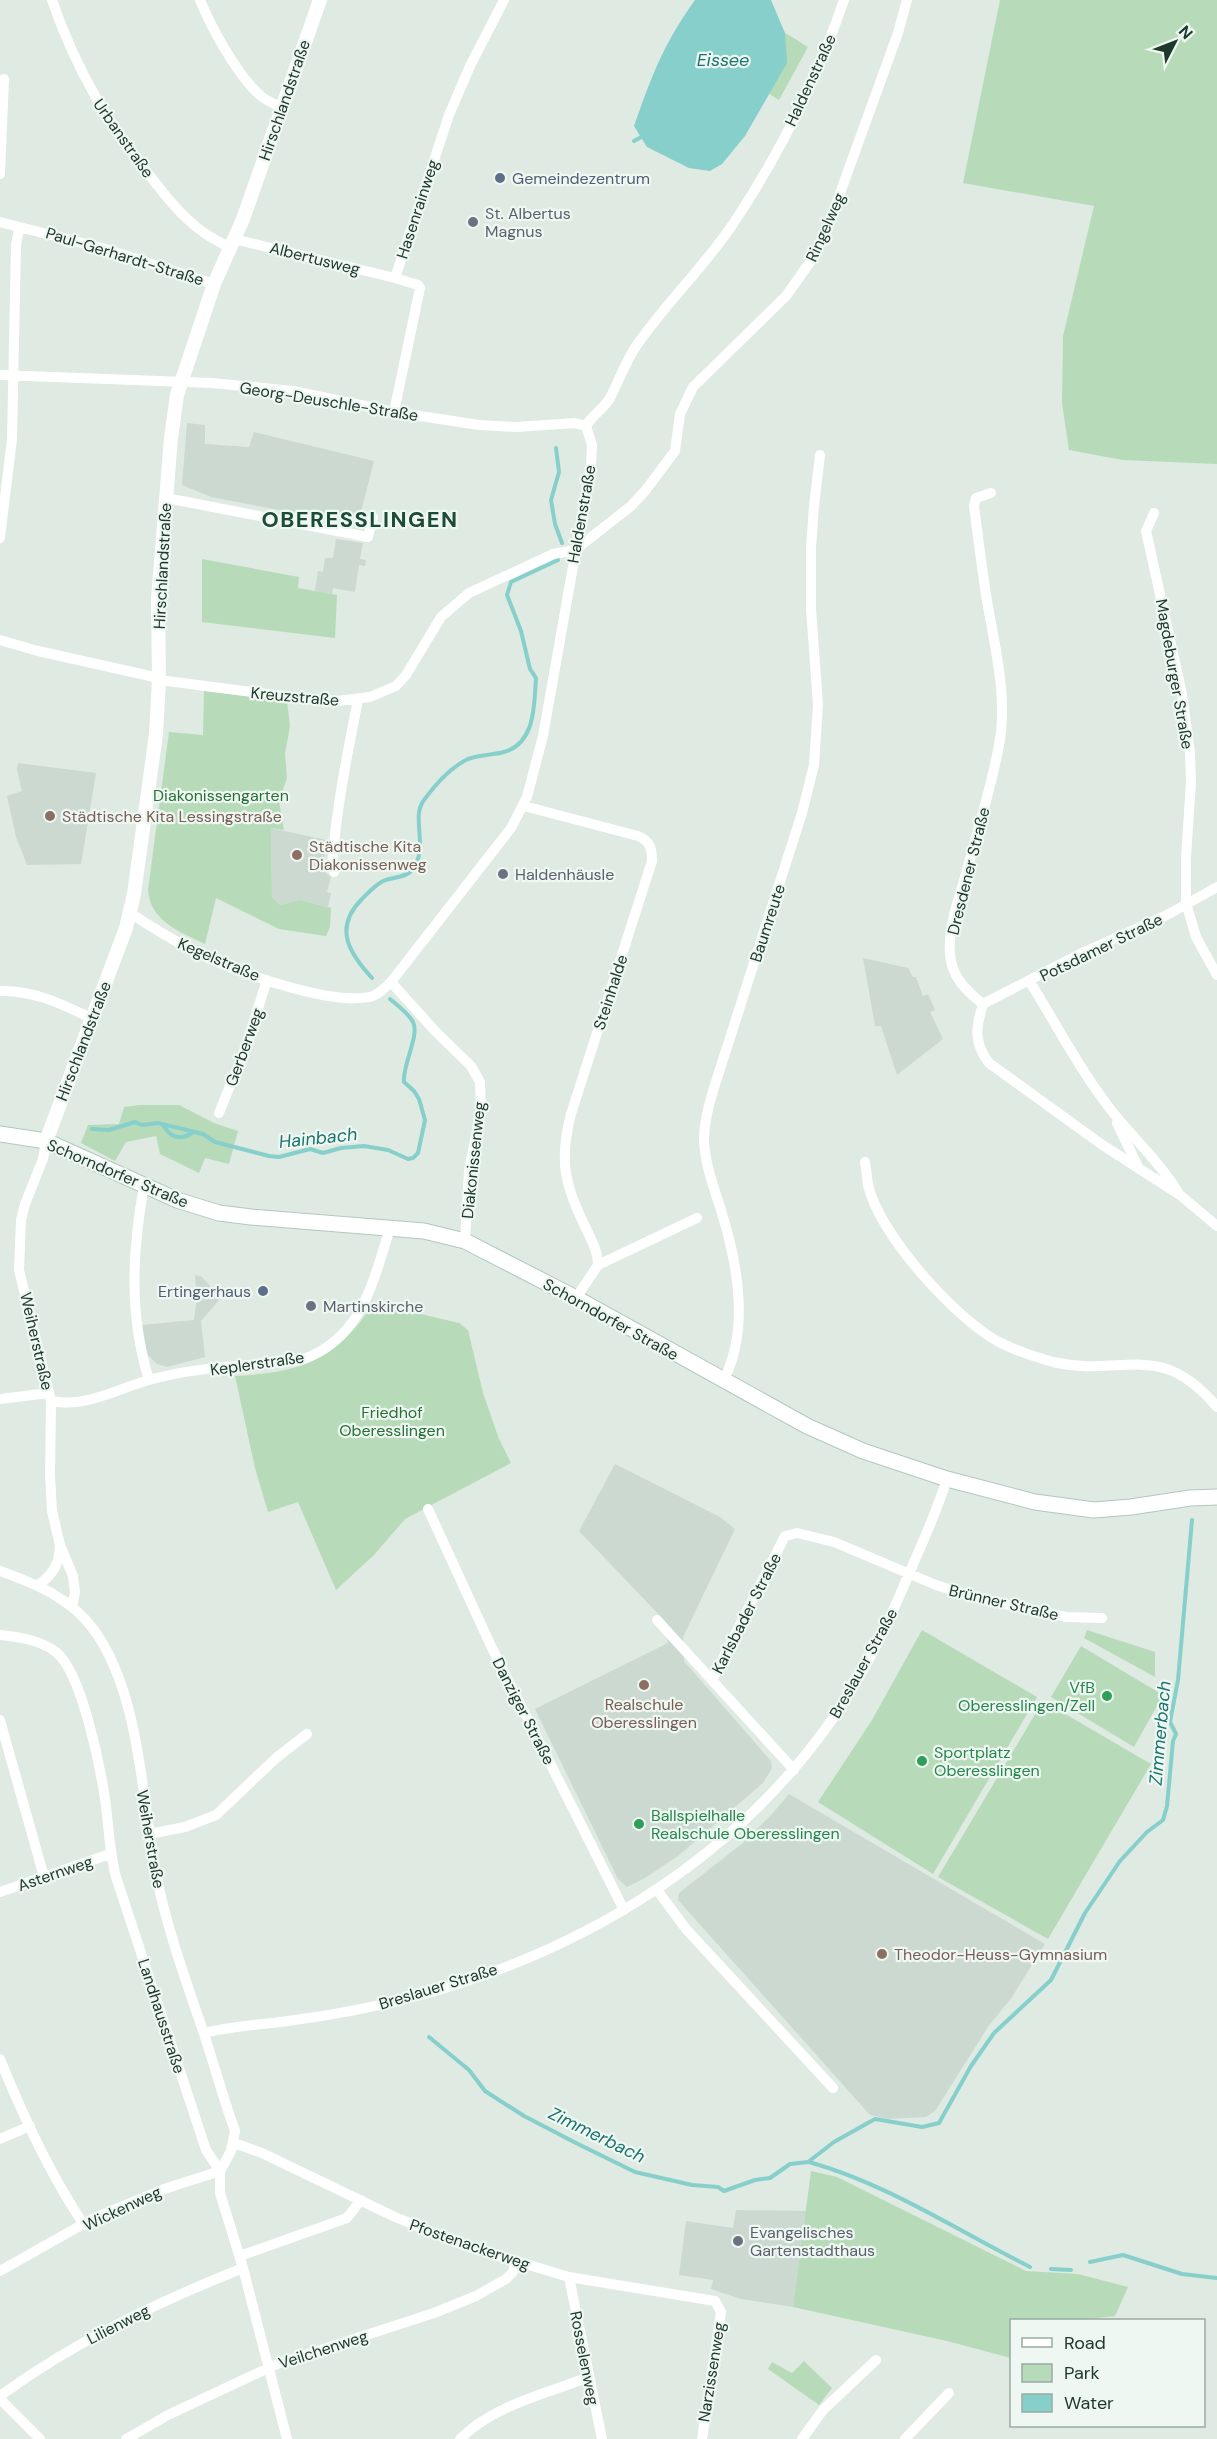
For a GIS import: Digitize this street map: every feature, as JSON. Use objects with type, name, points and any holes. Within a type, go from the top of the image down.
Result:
[{"type":"main road","name":"Schorndorfer Straße","points":[[0,1134],[46,1141],[177,1200],[219,1213],[424,1231],[465,1240],[576,1298],[723,1381],[833,1438],[863,1451],[947,1479],[1035,1502],[1094,1510],[1217,1496]]},
{"type":"street","name":"Urbanstraße","points":[[52,0],[81,71],[94,95],[146,173],[186,218],[203,232],[232,243]]},
{"type":"street","points":[[200,0],[224,47],[254,89],[261,96],[281,107]]},
{"type":"street","name":"Hirschlandstraße","points":[[46,1141],[86,1015],[130,913],[147,802],[159,680],[158,599],[171,438],[177,395],[214,284],[232,243],[320,0]]},
{"type":"street","name":"Hasenrainweg","points":[[394,412],[420,288],[418,285],[395,278],[448,115],[504,0]]},
{"type":"street","name":"Haldenstraße","points":[[391,982],[511,828],[524,806],[543,736],[591,465],[592,446],[586,426],[609,398],[638,344],[700,268],[754,190],[796,114],[827,50],[844,0]]},
{"type":"street","name":"Ringelweg","points":[[675,451],[680,414],[693,387],[786,296],[804,272],[821,242],[868,116],[907,0]]},
{"type":"street","points":[[0,174],[4,80]]},
{"type":"street","name":"Paul-Gerhardt-Straße","points":[[0,222],[19,229],[35,229],[214,284]]},
{"type":"street","points":[[0,538],[12,439],[16,244],[19,229]]},
{"type":"street","name":"Albertusweg","points":[[232,243],[395,278]]},
{"type":"street","name":"Georg-Deuschle-Straße","points":[[0,375],[181,381],[275,389],[394,412],[499,426],[575,423],[586,426]]},
{"type":"street","name":"Kreuzstraße","points":[[0,640],[159,680],[307,699],[358,700],[370,697],[396,686],[413,664],[441,617],[468,592],[554,554],[575,549],[631,506],[675,451]]},
{"type":"street","name":"Baumreute","points":[[723,1381],[734,1357],[738,1310],[737,1286],[728,1233],[710,1177],[704,1138],[713,1091],[802,813],[814,765],[818,713],[811,548],[820,455]]},
{"type":"street","name":"Dresdener Straße","points":[[983,1004],[971,995],[957,978],[949,947],[958,902],[996,761],[1002,728],[997,659],[974,506],[976,498],[991,494]]},
{"type":"street","points":[[166,498],[368,537],[373,517]]},
{"type":"street","name":"Magdeburger Straße","points":[[1154,513],[1146,531],[1182,694],[1190,753],[1186,903],[1196,937],[1217,975]]},
{"type":"street","points":[[334,872],[334,838],[340,791],[358,700]]},
{"type":"street","name":"Steinhalde","points":[[524,806],[638,836],[646,840],[652,850],[652,861],[642,894],[571,1114],[564,1150],[564,1169],[568,1188],[596,1249],[598,1265]]},
{"type":"street","name":"Potsdamer Straße","points":[[983,1004],[1082,953],[1167,915],[1217,887]]},
{"type":"street","name":"Kegelstraße","points":[[130,913],[211,960],[267,980],[312,992],[361,998],[380,993],[391,982]]},
{"type":"street","name":"Gerberweg","points":[[219,1113],[246,1046],[267,980]]},
{"type":"street","points":[[1030,981],[1074,1055],[1111,1109],[1167,1175],[1180,1194]]},
{"type":"street","name":"Diakonissenweg","points":[[391,982],[471,1066],[480,1082],[481,1109],[469,1171],[465,1240]]},
{"type":"street","points":[[0,991],[33,994],[86,1015]]},
{"type":"street","points":[[983,1004],[976,1034],[981,1053],[989,1063],[1139,1169],[1180,1194],[1217,1226]]},
{"type":"street","points":[[1111,1109],[1139,1169]]},
{"type":"street","name":"Weiherstraße","points":[[46,1141],[43,1159],[25,1204],[20,1231],[19,1258],[50,1397],[52,1510],[60,1545],[74,1576],[75,1592],[72,1606],[99,1637],[120,1678],[133,1732],[149,1834],[164,1906],[235,2131],[234,2143]]},
{"type":"street","points":[[866,1162],[872,1194],[902,1247],[931,1285],[981,1330],[1008,1346],[1054,1362],[1090,1366],[1140,1363],[1161,1367],[1193,1382],[1217,1407]]},
{"type":"street","points":[[144,1186],[137,1223],[133,1283],[137,1328],[149,1380]]},
{"type":"street","points":[[576,1298],[598,1265],[697,1218]]},
{"type":"street","name":"Keplerstraße","points":[[0,1399],[50,1397],[89,1401],[149,1380],[230,1367],[301,1360],[322,1351],[342,1335],[362,1308],[390,1228]]},
{"type":"street","name":"Breslauer Straße","points":[[204,2033],[225,2028],[322,2016],[424,1994],[488,1973],[563,1942],[657,1890],[722,1840],[794,1770],[830,1724],[858,1679],[909,1574],[947,1479]]},
{"type":"street","name":"Danziger Straße","points":[[428,1509],[491,1646],[624,1910]]},
{"type":"street","name":"Karlsbader Straße","points":[[712,1680],[784,1536],[797,1533],[834,1542],[909,1574]]},
{"type":"street","name":"Weiherstraße","points":[[38,1585],[55,1569],[60,1545]]},
{"type":"street","points":[[0,1571],[38,1585],[72,1606]]},
{"type":"street","name":"Brünner Straße","points":[[909,1574],[980,1599],[1067,1617],[1102,1618]]},
{"type":"street","points":[[657,1620],[794,1770]]},
{"type":"street","name":"Landhausstraße","points":[[0,1635],[23,1638],[47,1646],[57,1653],[71,1670],[81,1694],[103,1788],[110,1854],[206,2150],[220,2172],[220,2193],[240,2256],[287,2439]]},
{"type":"street","points":[[0,1720],[44,1877]]},
{"type":"street","points":[[149,1834],[185,1827],[216,1815],[276,1758],[307,1734]]},
{"type":"street","name":"Asternweg","points":[[0,1893],[110,1854]]},
{"type":"street","points":[[657,1890],[686,1929],[833,2088]]},
{"type":"street","points":[[0,2059],[30,2126],[68,2200],[84,2225]]},
{"type":"street","points":[[0,2139],[30,2126]]},
{"type":"street","points":[[220,2172],[234,2143]]},
{"type":"street","name":"Pfostenackerweg","points":[[234,2143],[262,2153],[446,2238],[516,2262],[569,2277],[711,2299],[719,2305]]},
{"type":"street","name":"Wickenweg","points":[[0,2271],[84,2225],[142,2197],[220,2172]]},
{"type":"street","points":[[240,2256],[347,2218],[361,2200]]},
{"type":"street","name":"Veilchenweg","points":[[126,2439],[168,2415],[270,2367],[453,2306],[506,2279],[513,2272],[516,2262]]},
{"type":"street","name":"Lilienweg","points":[[0,2397],[49,2362],[99,2334],[185,2291],[243,2268]]},
{"type":"street","name":"Rosselenweg","points":[[569,2277],[602,2439]]},
{"type":"street","name":"Narzissenweg","points":[[702,2439],[718,2336],[721,2312],[719,2305]]},
{"type":"street","points":[[802,2439],[823,2410],[876,2360]]},
{"type":"street","points":[[460,2439],[479,2422],[499,2411],[588,2377]]},
{"type":"street","points":[[906,2439],[949,2393]]},
{"type":"street","points":[[0,2397],[40,2439]]},
{"type":"shaded area","points":[[187,423],[205,425],[205,444],[249,447],[254,432],[374,461],[360,516],[340,520],[326,519],[211,497],[182,485]]},
{"type":"shaded area","points":[[336,539],[363,543],[360,559],[366,560],[365,566],[359,565],[355,592],[333,588],[332,594],[315,591],[318,571],[323,572],[325,558],[333,558]]},
{"type":"shaded area","name":"Städtische Kita Lessingstraße","points":[[18,763],[96,773],[81,864],[27,865],[16,837],[7,796],[22,791],[17,770]]},
{"type":"shaded area","name":"Städtische Kita Diakonissenweg","points":[[271,828],[326,840],[323,871],[331,877],[327,892],[331,893],[328,907],[300,900],[280,905],[272,897]]},
{"type":"shaded area","points":[[863,958],[908,968],[913,977],[916,977],[923,996],[928,994],[935,1010],[930,1012],[943,1039],[897,1075],[881,1026],[875,1026]]},
{"type":"shaded area","points":[[195,1275],[202,1277],[221,1298],[201,1321],[205,1357],[167,1367],[157,1364],[147,1354],[142,1325],[194,1320],[197,1298]]},
{"type":"shaded area","name":"Realschule Oberesslingen","points":[[615,1464],[720,1517],[735,1529],[683,1637],[684,1661],[771,1761],[772,1768],[763,1783],[678,1856],[627,1887],[618,1879],[535,1709],[668,1643],[664,1620],[579,1531]]},
{"type":"shaded area","name":"Theodor-Heuss-Gymnasium","points":[[789,1794],[1045,1944],[1012,1997],[988,2027],[935,2111],[926,2117],[888,2119],[870,2115],[678,1900],[679,1893],[744,1842]]},
{"type":"shaded area","points":[[736,2210],[806,2211],[793,2307],[741,2299],[711,2289],[713,2280],[679,2275],[686,2221],[733,2228]]},
{"type":"green space","points":[[1000,0],[1217,0],[1217,464],[1123,460],[1069,450],[1062,403],[1063,336],[1094,206],[963,183]]},
{"type":"green space","points":[[750,11],[808,47],[779,100],[721,63]]},
{"type":"green space","points":[[202,559],[299,577],[298,588],[337,595],[335,638],[202,622]]},
{"type":"green space","name":"Diakonissengarten","points":[[204,691],[287,701],[290,726],[285,754],[287,778],[279,801],[284,830],[271,828],[272,897],[280,905],[300,900],[331,908],[330,927],[326,936],[279,929],[216,898],[205,944],[168,924],[154,910],[148,890],[169,732],[203,735]]},
{"type":"green space","points":[[179,1105],[214,1123],[238,1131],[229,1164],[205,1158],[199,1173],[160,1154],[156,1136],[126,1142],[115,1161],[81,1143],[88,1125],[119,1124],[124,1107]]},
{"type":"green space","name":"Friedhof Oberesslingen","points":[[374,1303],[459,1323],[468,1330],[483,1393],[499,1439],[511,1463],[405,1519],[374,1555],[336,1590],[298,1502],[268,1512],[255,1468],[235,1376],[280,1371],[315,1360],[331,1351],[345,1338],[360,1323]]},
{"type":"green space","name":"Sportplatz Oberesslingen","points":[[922,1630],[1037,1697],[933,1874],[818,1802],[872,1720]]},
{"type":"green space","points":[[1087,1630],[1155,1652],[1155,1677],[1084,1638]]},
{"type":"green space","name":"VfB Oberesslingen/Zell","points":[[1081,1646],[1163,1695],[1134,1747],[1051,1697]]},
{"type":"green space","points":[[1043,1701],[1151,1764],[1048,1939],[938,1877]]},
{"type":"green space","points":[[811,2171],[837,2177],[1026,2271],[1078,2274],[1128,2287],[1115,2316],[1089,2319],[1010,2319],[1010,2358],[947,2341],[793,2307]]},
{"type":"green space","points":[[804,2361],[832,2388],[819,2405],[768,2369],[772,2362],[792,2373]]},
{"type":"water","name":"Eissee","points":[[695,0],[771,0],[785,33],[787,63],[745,136],[722,164],[710,171],[689,168],[647,147],[634,126],[659,61]]},
{"type":"waterway","name":"Hainbach","points":[[634,141],[645,135]]},
{"type":"waterway","name":"Hainbach","points":[[556,448],[559,472],[551,500],[555,524],[562,543]]},
{"type":"waterway","name":"Hainbach","points":[[372,978],[351,950],[346,930],[348,920],[362,899],[377,885],[383,881],[406,875],[412,870],[420,852],[420,807],[438,783],[468,759],[504,752],[514,747],[528,731],[533,710],[536,678],[530,669],[521,631],[507,595],[511,582],[558,560]]},
{"type":"waterway","name":"Hainbach","points":[[92,1129],[109,1130],[135,1122],[142,1125],[158,1123],[203,1134],[215,1142],[269,1156],[279,1157],[310,1149],[323,1153],[341,1148],[364,1146],[388,1150],[408,1159],[413,1158],[418,1153],[425,1120],[419,1099],[404,1082],[415,1028],[409,1016],[390,999]]},
{"type":"waterway","name":"Hainbach","points":[[163,1125],[169,1132],[179,1137],[192,1133]]},
{"type":"waterway","name":"Zimmerbach","points":[[429,2037],[469,2070],[485,2091],[524,2116],[635,2172],[692,2185],[718,2187],[724,2191],[755,2180],[770,2178],[790,2164],[808,2162],[834,2142],[875,2119],[922,2127],[939,2123],[971,2066],[994,2033],[1051,1980],[1085,1913],[1120,1861],[1147,1832],[1163,1820],[1167,1806],[1173,1741],[1176,1734],[1170,1722],[1178,1680],[1192,1520]]},
{"type":"waterway","points":[[809,2162],[838,2171],[895,2195],[1030,2267]]},
{"type":"waterway","points":[[1090,2262],[1123,2255],[1182,2274],[1217,2278]]},
{"type":"waterway","points":[[1051,2269],[1071,2270]]},
{"type":"place","name":"Gemeindezentrum","points":[[500,178]]},
{"type":"place","name":"St. Albertus Magnus","points":[[473,222]]},
{"type":"place","name":"Städtische Kita Lessingstraße","points":[[50,816]]},
{"type":"place","name":"Städtische Kita Diakonissenweg","points":[[297,855]]},
{"type":"place","name":"Haldenhäusle","points":[[503,874]]},
{"type":"place","name":"Ertingerhaus","points":[[263,1291]]},
{"type":"place","name":"Martinskirche","points":[[311,1306]]},
{"type":"place","name":"Realschule Oberesslingen","points":[[644,1685]]},
{"type":"place","name":"VfB Oberesslingen/Zell","points":[[1107,1696]]},
{"type":"place","name":"Sportplatz Oberesslingen","points":[[922,1761]]},
{"type":"place","name":"Ballspielhalle Realschule Oberesslingen","points":[[639,1824]]},
{"type":"place","name":"Theodor-Heuss-Gymnasium","points":[[882,1954]]},
{"type":"place","name":"Evangelisches Gartenstadthaus","points":[[738,2241]]},
{"type":"district","name":"OBERESSLINGEN","points":[[360,519]]}]
